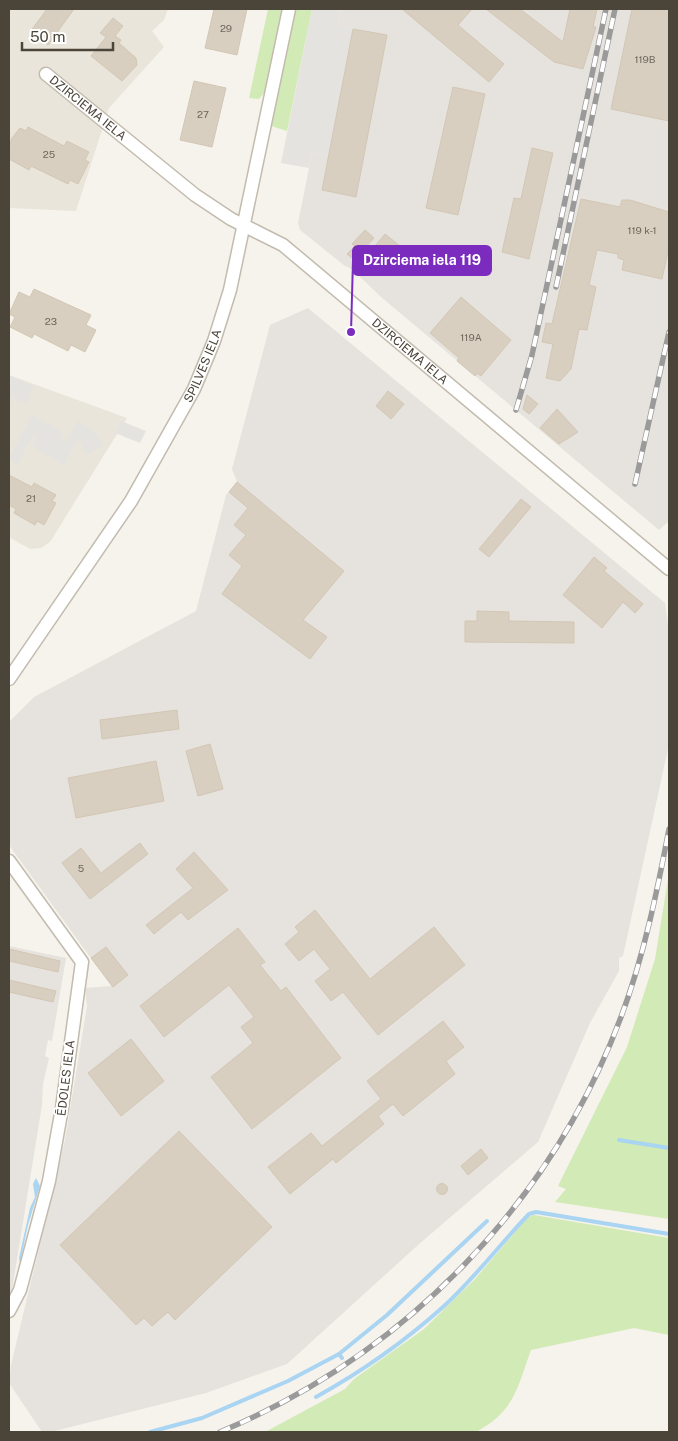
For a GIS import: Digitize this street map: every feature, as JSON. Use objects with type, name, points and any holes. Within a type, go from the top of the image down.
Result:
[{"type":"street","name":"SPILVES IELA","points":[[9,679],[131,501],[194,389],[225,310],[245,227],[290,9]]},
{"type":"street","name":"DZIRCIEMA IELA","points":[[46,74],[195,194],[245,227],[283,245],[669,569]]},
{"type":"street","name":"ĒDOLES IELA","points":[[9,861],[82,962],[50,1181],[20,1290],[9,1311]]},
{"type":"shaded area","points":[[9,9],[168,9],[164,20],[152,31],[164,47],[109,108],[76,211],[9,208]]},
{"type":"shaded area","points":[[312,9],[341,9],[338,26],[353,29],[329,156],[312,153],[309,168],[281,163]]},
{"type":"shaded area","points":[[341,9],[669,9],[669,521],[659,530],[381,297],[352,269],[345,266],[300,230],[298,223],[312,153],[329,156],[353,29],[338,26]]},
{"type":"shaded area","points":[[308,308],[665,603],[669,632],[669,744],[623,956],[619,958],[619,971],[590,1023],[538,1142],[418,1245],[287,1364],[206,1393],[51,1432],[42,1432],[9,1383],[11,1365],[65,1140],[87,1006],[85,988],[111,986],[9,845],[9,722],[34,697],[196,611],[226,495],[237,482],[232,469],[270,325]]},
{"type":"shaded area","points":[[9,375],[127,418],[50,542],[41,548],[30,549],[9,537]]},
{"type":"shaded area","points":[[9,375],[33,386],[27,403],[12,398],[9,403]]},
{"type":"shaded area","points":[[32,415],[64,432],[60,438],[66,442],[78,421],[96,432],[103,446],[86,455],[80,441],[77,441],[64,465],[31,446],[35,438],[33,436],[17,464],[9,458]]},
{"type":"shaded area","points":[[121,421],[146,431],[140,443],[115,433]]},
{"type":"shaded area","points":[[9,946],[66,958],[52,1041],[48,1040],[45,1056],[49,1058],[43,1084],[42,1105],[9,1299]]},
{"type":"green space","points":[[268,9],[282,9],[265,92],[259,99],[249,98]]},
{"type":"green space","points":[[296,9],[312,9],[287,131],[271,126]]},
{"type":"green space","points":[[669,873],[669,1219],[555,1202],[566,1189],[558,1186],[627,1047],[655,959]]},
{"type":"green space","points":[[534,1215],[669,1238],[669,1335],[634,1328],[531,1350],[518,1387],[507,1407],[499,1416],[476,1432],[265,1432],[345,1389],[354,1379],[424,1329],[475,1279],[528,1217]]},
{"type":"water","points":[[36,1178],[40,1186],[28,1225],[20,1263],[19,1258],[30,1208],[35,1197],[33,1184]]},
{"type":"building","points":[[47,9],[74,9],[48,45],[30,32]]},
{"type":"building","points":[[214,9],[247,9],[237,55],[205,48]]},
{"type":"building","points":[[402,9],[472,9],[458,25],[504,64],[489,82]]},
{"type":"building","points":[[486,9],[520,9],[563,42],[570,9],[597,9],[593,27],[596,27],[583,69],[554,62]]},
{"type":"building","points":[[632,9],[669,9],[669,121],[611,109]]},
{"type":"building","points":[[113,18],[123,26],[115,36],[121,40],[119,43],[136,58],[137,65],[122,81],[91,56],[106,37],[100,33]]},
{"type":"building","points":[[353,29],[387,35],[356,197],[322,190]]},
{"type":"building","points":[[194,81],[226,88],[212,147],[180,140]]},
{"type":"building","points":[[453,87],[485,94],[458,215],[426,208]]},
{"type":"building","points":[[28,127],[64,146],[67,141],[89,152],[85,160],[89,162],[78,184],[70,180],[68,184],[31,166],[29,170],[9,159],[9,146],[12,138],[20,128],[26,131]]},
{"type":"building","points":[[532,148],[553,153],[529,259],[502,252],[514,198],[521,199]]},
{"type":"building","points":[[581,199],[620,207],[622,200],[630,200],[669,212],[669,247],[662,279],[622,270],[624,260],[618,258],[618,254],[597,250],[589,285],[596,287],[587,330],[579,329],[571,369],[560,381],[546,378],[553,344],[542,342],[546,323],[552,324]]},
{"type":"building","points":[[365,230],[374,238],[354,260],[347,254],[355,246],[352,244]]},
{"type":"building","points":[[385,234],[400,246],[393,254],[386,248],[383,252],[375,246]]},
{"type":"building","points":[[34,289],[91,315],[86,325],[96,330],[85,352],[71,345],[68,351],[34,334],[32,338],[10,327],[15,317],[9,314],[19,292],[30,297]]},
{"type":"building","points":[[461,297],[511,340],[481,376],[477,373],[475,376],[457,361],[459,358],[430,333]]},
{"type":"building","points":[[388,391],[404,404],[391,419],[376,406]]},
{"type":"building","points":[[527,395],[538,404],[529,414],[523,409]]},
{"type":"building","points":[[557,409],[578,432],[559,444],[540,428]]},
{"type":"building","points":[[9,475],[32,487],[34,483],[56,495],[52,501],[56,503],[44,525],[37,521],[35,525],[14,513],[16,509],[9,505]]},
{"type":"building","points":[[237,482],[344,571],[303,620],[327,637],[310,659],[222,594],[242,566],[229,555],[246,535],[234,525],[248,508],[229,492]]},
{"type":"building","points":[[521,499],[531,507],[489,557],[479,549]]},
{"type":"building","points":[[594,557],[607,568],[604,571],[643,604],[635,613],[623,602],[602,628],[563,595]]},
{"type":"building","points":[[477,611],[509,612],[509,621],[574,622],[574,643],[465,642],[465,621],[477,621]]},
{"type":"building","points":[[177,710],[179,729],[102,739],[100,720]]},
{"type":"building","points":[[210,744],[223,789],[198,796],[186,751]]},
{"type":"building","points":[[156,761],[164,801],[76,818],[68,778]]},
{"type":"building","points":[[140,843],[148,854],[90,899],[62,863],[81,848],[101,873]]},
{"type":"building","points":[[194,852],[228,890],[188,920],[181,912],[154,934],[146,925],[193,888],[176,869]]},
{"type":"building","points":[[315,910],[370,979],[434,927],[465,965],[378,1035],[343,992],[331,1001],[315,981],[330,969],[314,949],[299,961],[285,944],[299,932],[295,927]]},
{"type":"building","points":[[238,928],[265,962],[260,965],[281,991],[286,987],[341,1058],[252,1129],[211,1077],[253,1043],[241,1027],[254,1017],[229,985],[164,1037],[140,1006]]},
{"type":"building","points":[[106,947],[128,975],[113,987],[91,958]]},
{"type":"building","points":[[9,949],[60,961],[58,972],[9,961]]},
{"type":"building","points":[[9,980],[56,991],[53,1002],[9,992]]},
{"type":"building","points":[[443,1021],[464,1047],[446,1061],[455,1074],[403,1116],[393,1104],[378,1116],[384,1124],[336,1163],[333,1159],[290,1194],[268,1167],[311,1133],[322,1146],[381,1099],[367,1081]]},
{"type":"building","points":[[131,1039],[164,1081],[121,1116],[88,1073]]},
{"type":"building","points":[[179,1131],[272,1227],[175,1320],[168,1312],[152,1326],[144,1318],[136,1325],[60,1245]]},
{"type":"building","points":[[481,1149],[488,1158],[468,1175],[461,1166]]},
{"type":"building","points":[[440,1184],[444,1184],[447,1189],[446,1193],[440,1194],[437,1191],[437,1187]]},
{"type":"waterway","points":[[619,1140],[669,1148]]},
{"type":"waterway","points":[[316,1397],[382,1355],[428,1320],[465,1285],[529,1214],[536,1212],[669,1234]]},
{"type":"waterway","points":[[342,1358],[339,1354],[387,1315],[487,1221]]},
{"type":"waterway","points":[[150,1432],[202,1418],[288,1381],[339,1354]]},
{"type":"railway","points":[[516,410],[532,355],[606,9]]},
{"type":"railway","points":[[556,287],[615,9]]},
{"type":"railway","points":[[635,484],[669,332]]},
{"type":"railway","points":[[220,1432],[287,1400],[350,1361],[409,1316],[463,1266],[512,1210],[555,1150],[591,1085],[621,1017],[643,947],[655,900],[669,829]]},
{"type":"place","name":"Dzirciema iela 119","points":[[351,332]]}]
